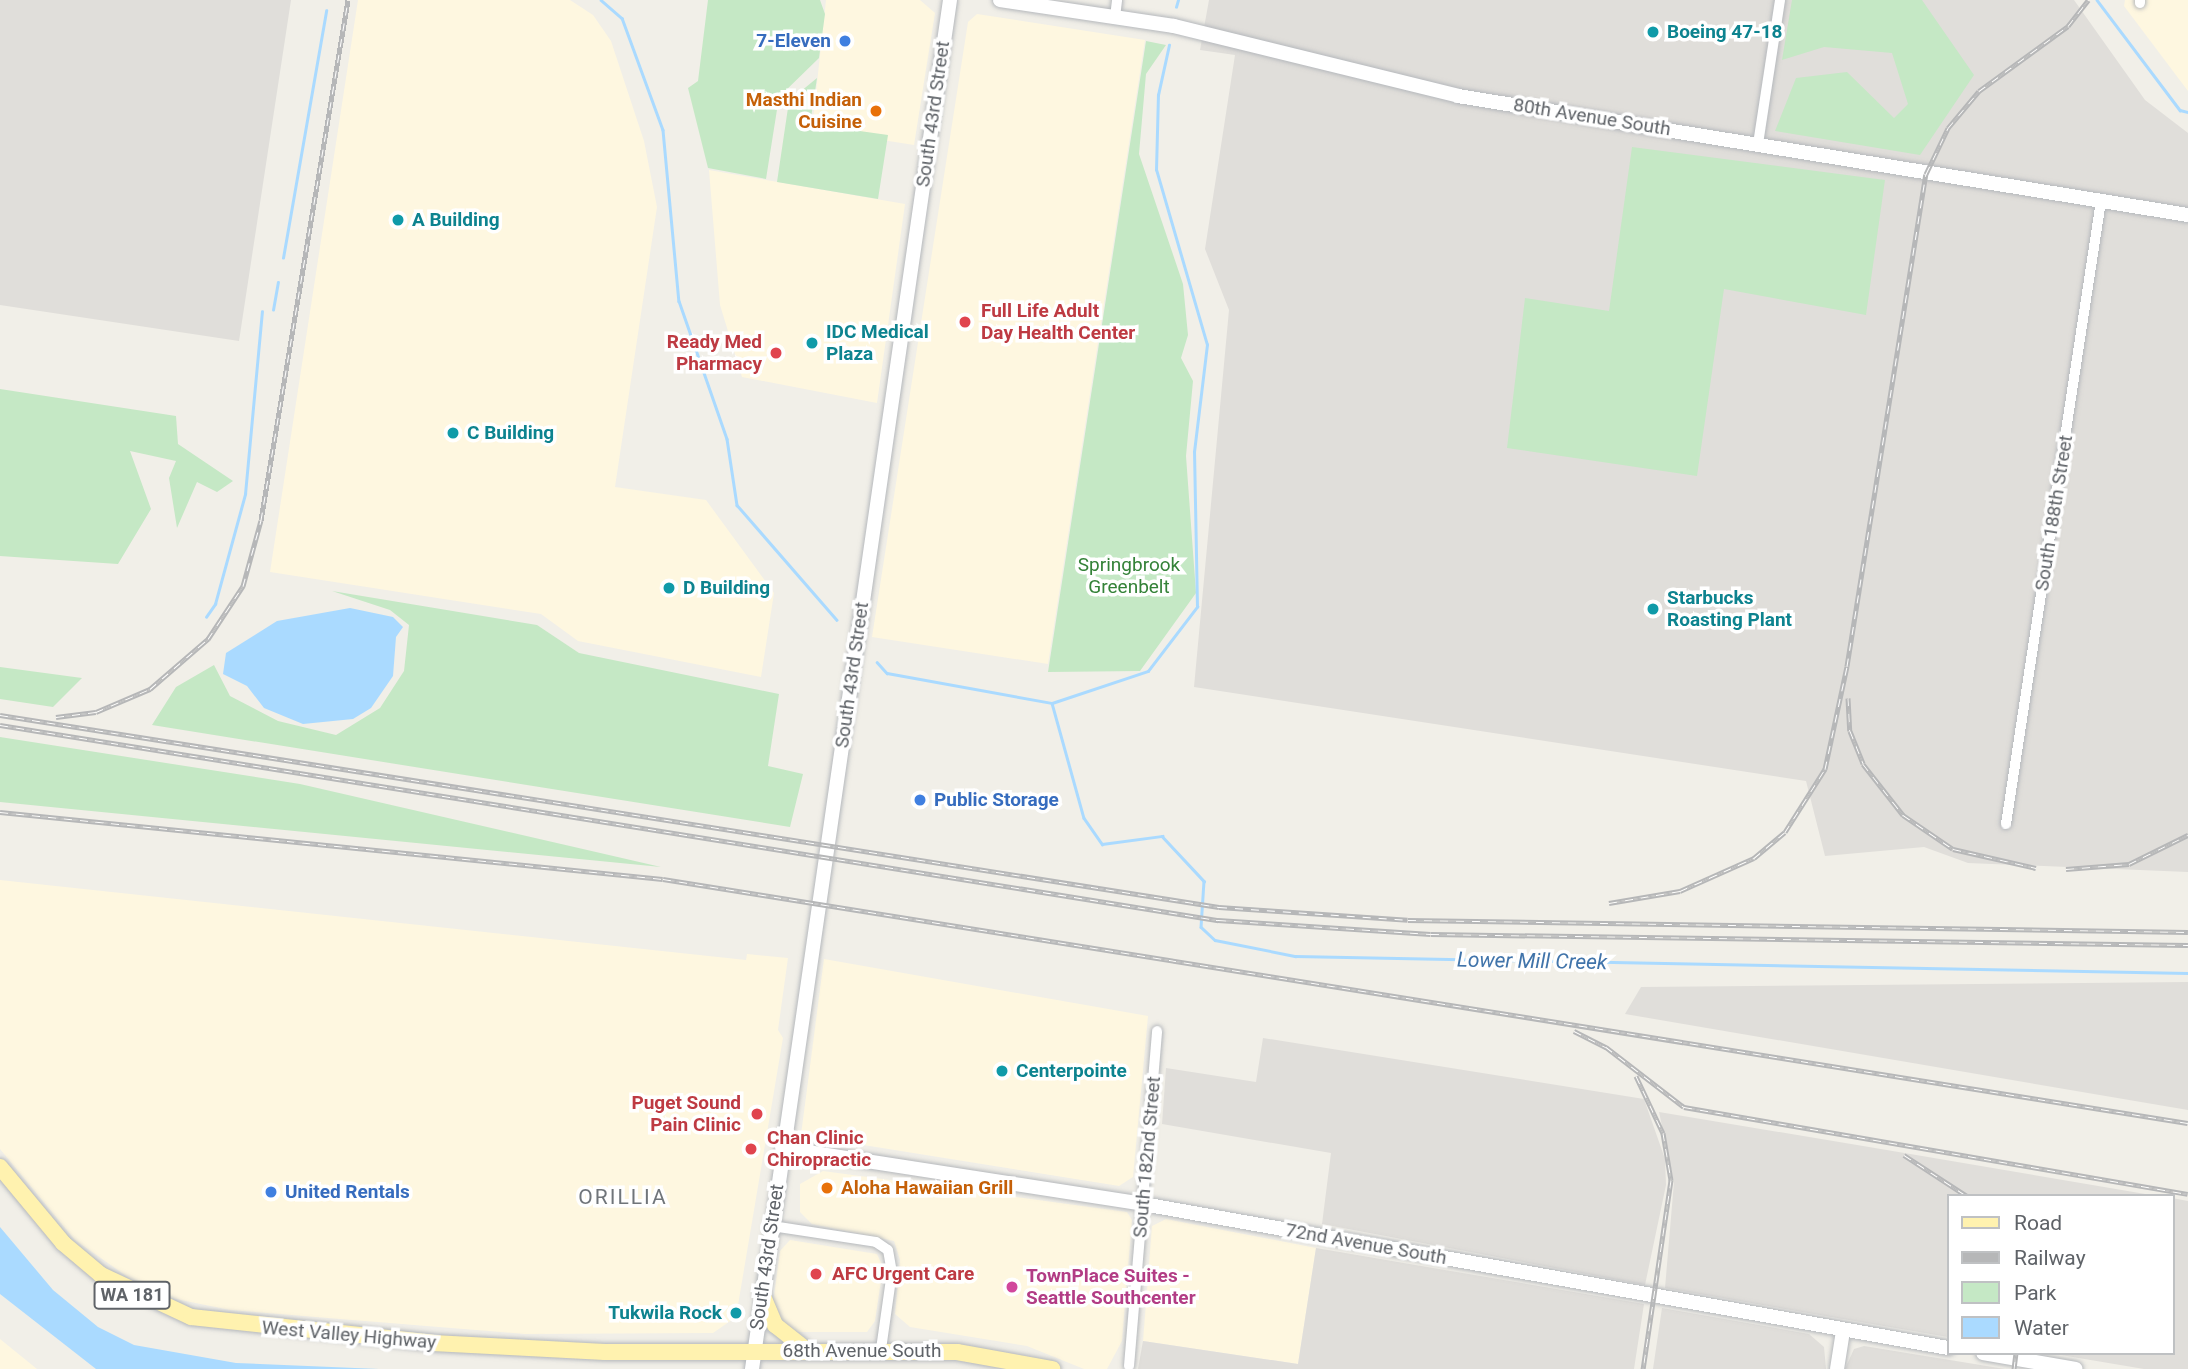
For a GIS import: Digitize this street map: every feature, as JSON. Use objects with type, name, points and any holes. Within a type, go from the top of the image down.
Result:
[{"type":"main road","name":"West Valley Highway","points":[[0,1167],[85,1263],[137,1297],[191,1317],[433,1343],[605,1352],[755,1351]]},
{"type":"main road","points":[[762,1294],[775,1325],[808,1351]]},
{"type":"main road","name":"68th Avenue South","points":[[755,1351],[881,1349],[994,1356],[1052,1369]]},
{"type":"street","name":"South 43rd Street","points":[[752,1369],[950,0]]},
{"type":"street","name":"80th Avenue South","points":[[1000,0],[1224,37],[1458,96],[2188,215]]},
{"type":"street","points":[[1115,17],[1117,0]]},
{"type":"street","points":[[1758,144],[1780,0]]},
{"type":"street","name":"South 188th Street","points":[[2006,824],[2101,201]]},
{"type":"street","name":"South 182nd Street","points":[[1129,1366],[1157,1031]]},
{"type":"street","name":"72nd Avenue South","points":[[782,1148],[1143,1203],[1946,1348]]},
{"type":"street","points":[[772,1226],[876,1242],[888,1250],[892,1272],[881,1349]]},
{"type":"street","points":[[1837,1369],[1843,1331]]},
{"type":"street","points":[[1995,1355],[2076,1369]]},
{"type":"shaded area","points":[[0,0],[291,0],[239,341],[0,305]]},
{"type":"shaded area","points":[[358,0],[570,0],[593,15],[611,41],[644,141],[657,207],[615,487],[706,500],[774,593],[761,677],[578,641],[541,614],[270,572]]},
{"type":"shaded area","points":[[826,0],[920,0],[935,13],[914,145],[812,129]]},
{"type":"shaded area","points":[[1209,0],[2074,0],[2145,100],[2188,133],[2188,872],[1968,863],[1924,847],[1825,856],[1806,781],[1194,687],[1229,310],[1205,249],[1235,55],[1200,50]]},
{"type":"shaded area","points":[[2125,0],[2188,0],[2188,91],[2124,6]]},
{"type":"shaded area","points":[[977,14],[1145,40],[1048,664],[872,637],[968,22]]},
{"type":"shaded area","points":[[709,170],[905,204],[877,403],[742,377],[720,305]]},
{"type":"shaded area","points":[[0,880],[746,960],[747,954],[788,958],[778,1030],[783,1038],[736,1317],[713,1333],[525,1334],[230,1310],[171,1298],[135,1282],[75,1240],[0,1149]]},
{"type":"shaded area","points":[[824,959],[1148,1016],[1133,1177],[1119,1186],[801,1135]]},
{"type":"shaded area","points":[[2188,982],[2188,1110],[1625,1014],[1641,987]]},
{"type":"shaded area","points":[[1263,1038],[1644,1099],[1665,1159],[1666,1185],[1645,1285],[1322,1224],[1331,1153],[1162,1124],[1166,1068],[1256,1082]]},
{"type":"shaded area","points":[[1659,1112],[2145,1194],[1946,1194],[1946,1337],[1665,1288],[1674,1182]]},
{"type":"shaded area","name":"TownPlace Suites - Seattle Southcenter","points":[[823,1171],[1127,1212],[1132,1220],[1122,1341],[1107,1369],[1084,1369],[1027,1346],[910,1327],[895,1314],[900,1260],[894,1241],[812,1224],[800,1212],[800,1184]]},
{"type":"shaded area","points":[[2174,1198],[2188,1201],[2188,1369],[2144,1369],[2061,1355],[2174,1355]]},
{"type":"shaded area","points":[[1166,1219],[1316,1248],[1298,1364],[1143,1341],[1152,1226]]},
{"type":"shaded area","points":[[790,1240],[877,1254],[883,1267],[875,1321],[867,1332],[793,1332],[780,1324],[773,1303],[780,1251]]},
{"type":"shaded area","points":[[1316,1248],[1644,1304],[1634,1369],[1138,1369],[1143,1341],[1298,1364]]},
{"type":"shaded area","points":[[1662,1308],[1809,1334],[1824,1347],[1826,1369],[1653,1369]]},
{"type":"shaded area","points":[[0,1339],[37,1369],[0,1369]]},
{"type":"shaded area","points":[[1864,1346],[2005,1369],[1845,1369],[1854,1349]]},
{"type":"green space","points":[[708,0],[820,0],[825,14],[819,58],[779,97],[766,179],[708,168],[688,88],[698,81]]},
{"type":"green space","points":[[1792,0],[1922,0],[1974,75],[1920,155],[1775,131],[1796,78],[1847,72],[1894,118],[1908,104],[1892,53],[1824,47],[1782,60]]},
{"type":"green space","name":"Springbrook Greenbelt","points":[[1146,41],[1166,45],[1146,74],[1139,154],[1183,284],[1188,335],[1181,358],[1193,381],[1186,456],[1196,593],[1140,671],[1048,672]]},
{"type":"green space","points":[[817,78],[811,118],[817,125],[888,135],[878,199],[777,182],[789,101]]},
{"type":"green space","points":[[1632,147],[1885,180],[1866,315],[1724,289],[1697,476],[1507,448],[1525,298],[1609,311]]},
{"type":"green space","points":[[0,389],[176,416],[178,444],[233,481],[217,492],[197,482],[177,528],[169,478],[176,461],[130,451],[151,509],[118,564],[0,556]]},
{"type":"green space","points":[[332,591],[537,625],[579,653],[779,694],[768,766],[803,774],[790,827],[152,725],[176,687],[214,665],[230,696],[278,721],[336,735],[380,708],[404,671],[409,625],[390,610]]},
{"type":"green space","points":[[0,667],[82,678],[53,707],[0,699]]},
{"type":"green space","points":[[0,737],[300,784],[661,867],[0,802]]},
{"type":"water","points":[[350,608],[393,617],[403,627],[396,637],[393,676],[371,708],[353,719],[303,724],[264,708],[247,686],[223,674],[226,653],[277,621]]},
{"type":"water","points":[[0,1227],[53,1290],[98,1327],[134,1345],[236,1363],[379,1369],[96,1369],[0,1294]]},
{"type":"waterway","points":[[601,0],[622,18],[663,130],[679,301],[727,439],[737,505],[837,620]]},
{"type":"waterway","points":[[1176,7],[1178,0]]},
{"type":"waterway","points":[[2097,0],[2180,110],[2188,112]]},
{"type":"waterway","points":[[283,258],[326,11]]},
{"type":"waterway","points":[[877,662],[887,673],[1052,703],[1148,671],[1197,607],[1194,452],[1207,345],[1156,170],[1158,95],[1169,45]]},
{"type":"waterway","points":[[273,310],[278,282]]},
{"type":"waterway","points":[[206,617],[215,604],[245,494],[262,312]]},
{"type":"waterway","name":"Lower Mill Creek","points":[[1052,703],[1084,818],[1102,844],[1162,836],[1204,881],[1201,927],[1215,940],[1295,956],[2188,973]]},
{"type":"railway","points":[[56,717],[96,712],[150,689],[208,639],[243,586],[261,520],[348,0]]},
{"type":"railway","points":[[1609,903],[1680,891],[1754,858],[1785,832],[1825,769],[1847,666],[1926,174],[1948,128],[1979,91],[2068,26],[2088,0]]},
{"type":"railway","points":[[1848,698],[1850,731],[1863,764],[1903,815],[1953,849],[2036,868]]},
{"type":"railway","points":[[0,715],[1219,907],[1408,920],[2188,932]]},
{"type":"railway","points":[[0,725],[1218,920],[1431,934],[2188,945]]},
{"type":"railway","points":[[0,812],[663,879],[2188,1123]]},
{"type":"railway","points":[[2066,869],[2129,864],[2188,835]]},
{"type":"railway","points":[[1574,1031],[1606,1047],[1684,1107],[2188,1194]]},
{"type":"railway","points":[[1636,1076],[1663,1133],[1671,1180],[1643,1369]]},
{"type":"railway","points":[[1904,1155],[1964,1194]]},
{"type":"railway","points":[[2014,1369],[2016,1355]]},
{"type":"place","name":"Boeing 47-18","points":[[1653,32]]},
{"type":"place","name":"7-Eleven","points":[[845,41]]},
{"type":"place","name":"Masthi Indian Cuisine","points":[[876,111]]},
{"type":"place","name":"A Building","points":[[398,220]]},
{"type":"place","name":"Full Life Adult Day Health Center","points":[[965,322]]},
{"type":"place","name":"IDC Medical Plaza","points":[[812,343]]},
{"type":"place","name":"Ready Med Pharmacy","points":[[776,353]]},
{"type":"place","name":"C Building","points":[[453,433]]},
{"type":"place","name":"D Building","points":[[669,588]]},
{"type":"place","name":"Starbucks Roasting Plant","points":[[1653,609]]},
{"type":"place","name":"Public Storage","points":[[920,800]]},
{"type":"place","name":"Centerpointe","points":[[1002,1071]]},
{"type":"place","name":"Puget Sound Pain Clinic","points":[[757,1114]]},
{"type":"place","name":"Chan Clinic Chiropractic","points":[[751,1149]]},
{"type":"place","name":"Aloha Hawaiian Grill","points":[[827,1188]]},
{"type":"place","name":"United Rentals","points":[[271,1192]]},
{"type":"place","name":"AFC Urgent Care","points":[[816,1274]]},
{"type":"place","name":"TownPlace Suites - Seattle Southcenter","points":[[1012,1287]]},
{"type":"place","name":"Tukwila Rock","points":[[736,1313]]},
{"type":"district","name":"ORILLIA","points":[[623,1197]]}]
